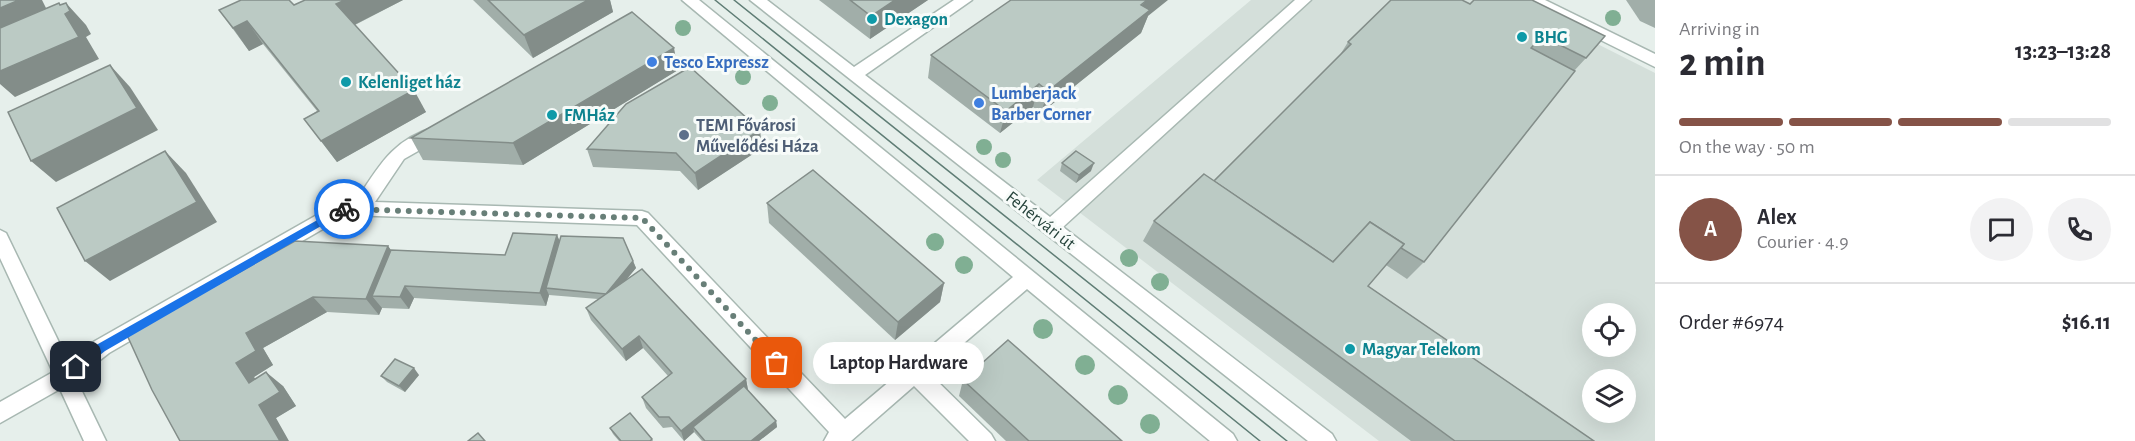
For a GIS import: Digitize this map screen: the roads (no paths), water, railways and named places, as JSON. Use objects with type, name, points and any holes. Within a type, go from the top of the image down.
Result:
[{"type":"street","points":[[689,0],[1226,441]]},
{"type":"street","name":"Fehérvári út","points":[[757,0],[1325,441]]},
{"type":"street","points":[[854,75],[965,0]]},
{"type":"street","points":[[1051,227],[1304,0]]},
{"type":"street","points":[[1533,0],[1655,62]]},
{"type":"street","points":[[361,209],[389,164],[398,154],[446,127]]},
{"type":"street","points":[[0,413],[63,377],[102,348],[344,208],[642,218],[839,437],[1027,277]]},
{"type":"street","points":[[0,238],[63,377],[95,441]]},
{"type":"street","points":[[915,373],[984,441]]},
{"type":"tram line","points":[[715,0],[1260,441]]},
{"type":"tram line","points":[[734,0],[1287,441]]},
{"type":"place","name":"Dexagon","points":[[872,19]]},
{"type":"place","name":"BHG","points":[[1522,37]]},
{"type":"place","name":"Tesco Expressz","points":[[652,62]]},
{"type":"place","name":"Kelenliget ház","points":[[346,82]]},
{"type":"place","name":"Lumberjack Barber Corner","points":[[979,103]]},
{"type":"place","name":"FMHáz","points":[[552,115]]},
{"type":"place","name":"TEMI Fővárosi Művelődési Háza","points":[[684,135]]},
{"type":"place","name":"Magyar Telekom","points":[[1350,349]]},
{"type":"place","name":"Laptop Hardware","points":[[777,363]]}]
